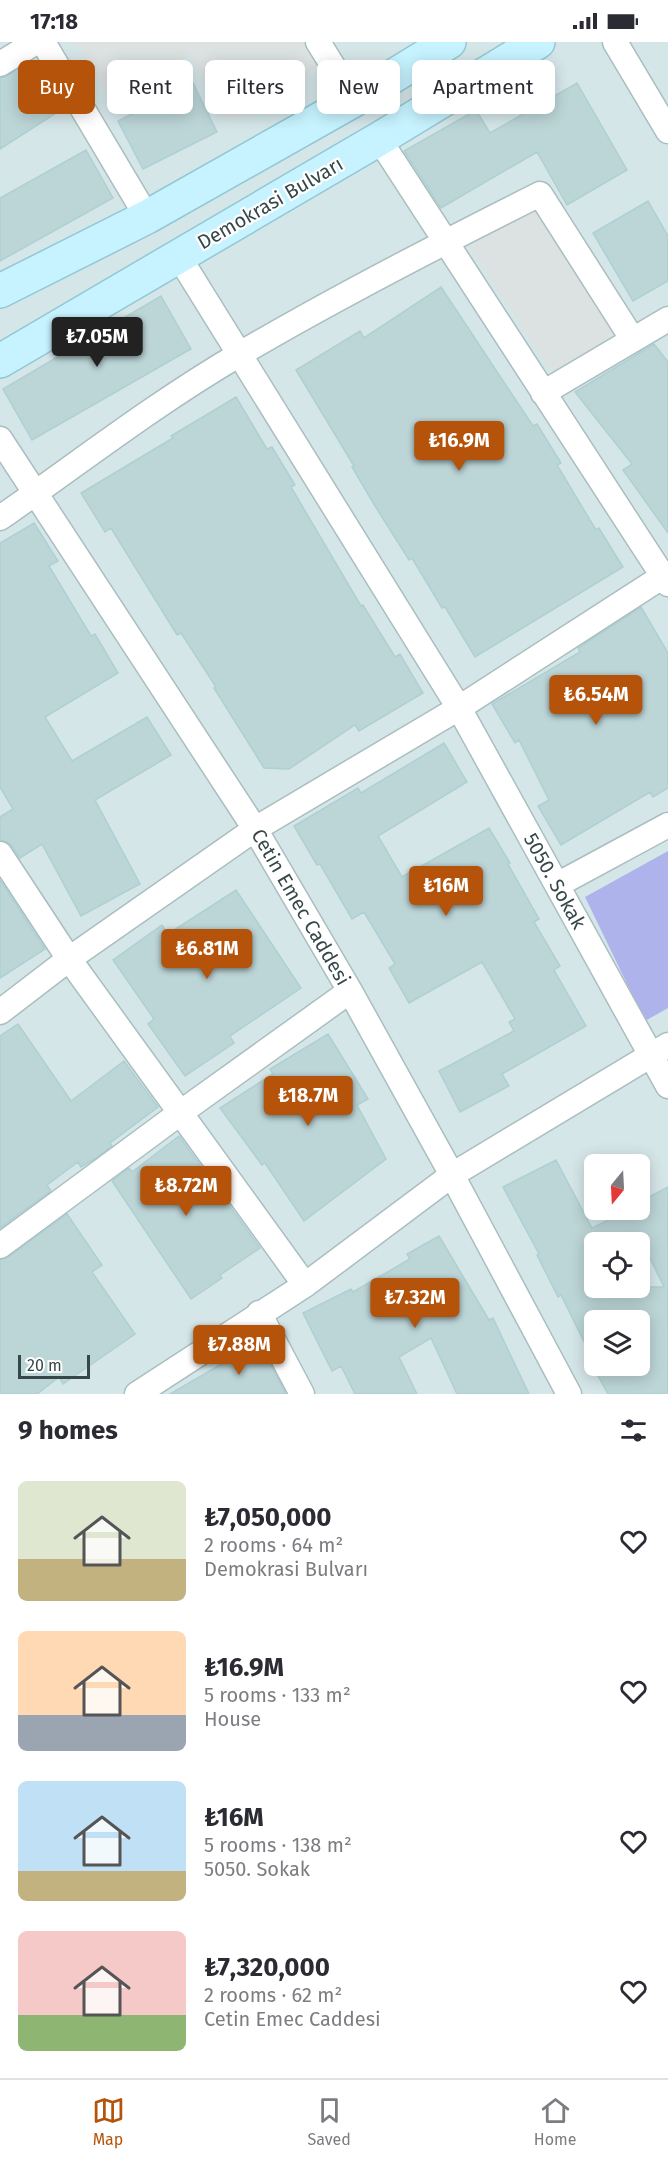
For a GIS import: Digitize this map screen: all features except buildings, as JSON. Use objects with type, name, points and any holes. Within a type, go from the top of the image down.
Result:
[{"type":"main road","points":[[400,72],[449,42]]},
{"type":"main road","name":"Demokrasi Bulvarı","points":[[0,361],[379,139],[538,42]]},
{"type":"main road","points":[[0,291],[147,217],[329,114]]},
{"type":"street","points":[[0,64],[36,42]]},
{"type":"street","points":[[43,42],[147,217]]},
{"type":"street","points":[[318,42],[329,60]]},
{"type":"street","points":[[615,42],[668,131]]},
{"type":"street","points":[[0,1012],[69,959],[255,829],[459,708],[667,578],[543,393],[379,139]]},
{"type":"street","points":[[0,518],[162,404],[240,355],[445,241],[540,194],[633,340]]},
{"type":"street","name":"5050. Sokak","points":[[179,257],[459,708],[557,885],[659,1050],[668,1086]]},
{"type":"street","points":[[543,393],[668,319]]},
{"type":"street","name":"Cetin Emec Caddesi","points":[[0,439],[255,829],[350,991],[569,1394]]},
{"type":"street","points":[[557,885],[668,825]]},
{"type":"street","points":[[0,854],[69,959],[305,1285]]},
{"type":"street","points":[[0,1246],[350,991]]},
{"type":"street","points":[[137,1394],[305,1285],[452,1175],[659,1050]]},
{"type":"street","points":[[260,1313],[302,1394]]},
{"type":"shaded area","points":[[0,42],[668,42],[668,1394],[0,1394]]},
{"type":"shaded area","points":[[74,42],[307,42],[318,60],[317,67],[305,75],[305,60],[205,60],[205,80],[190,55],[182,60],[107,60],[107,94],[95,75],[95,60],[85,60]]},
{"type":"shaded area","points":[[226,114],[241,114],[230,121]]},
{"type":"shaded area","points":[[536,203],[624,338],[557,381],[469,246]]},
{"type":"shaded area","points":[[668,851],[668,1008],[645,1021],[585,897]]}]
